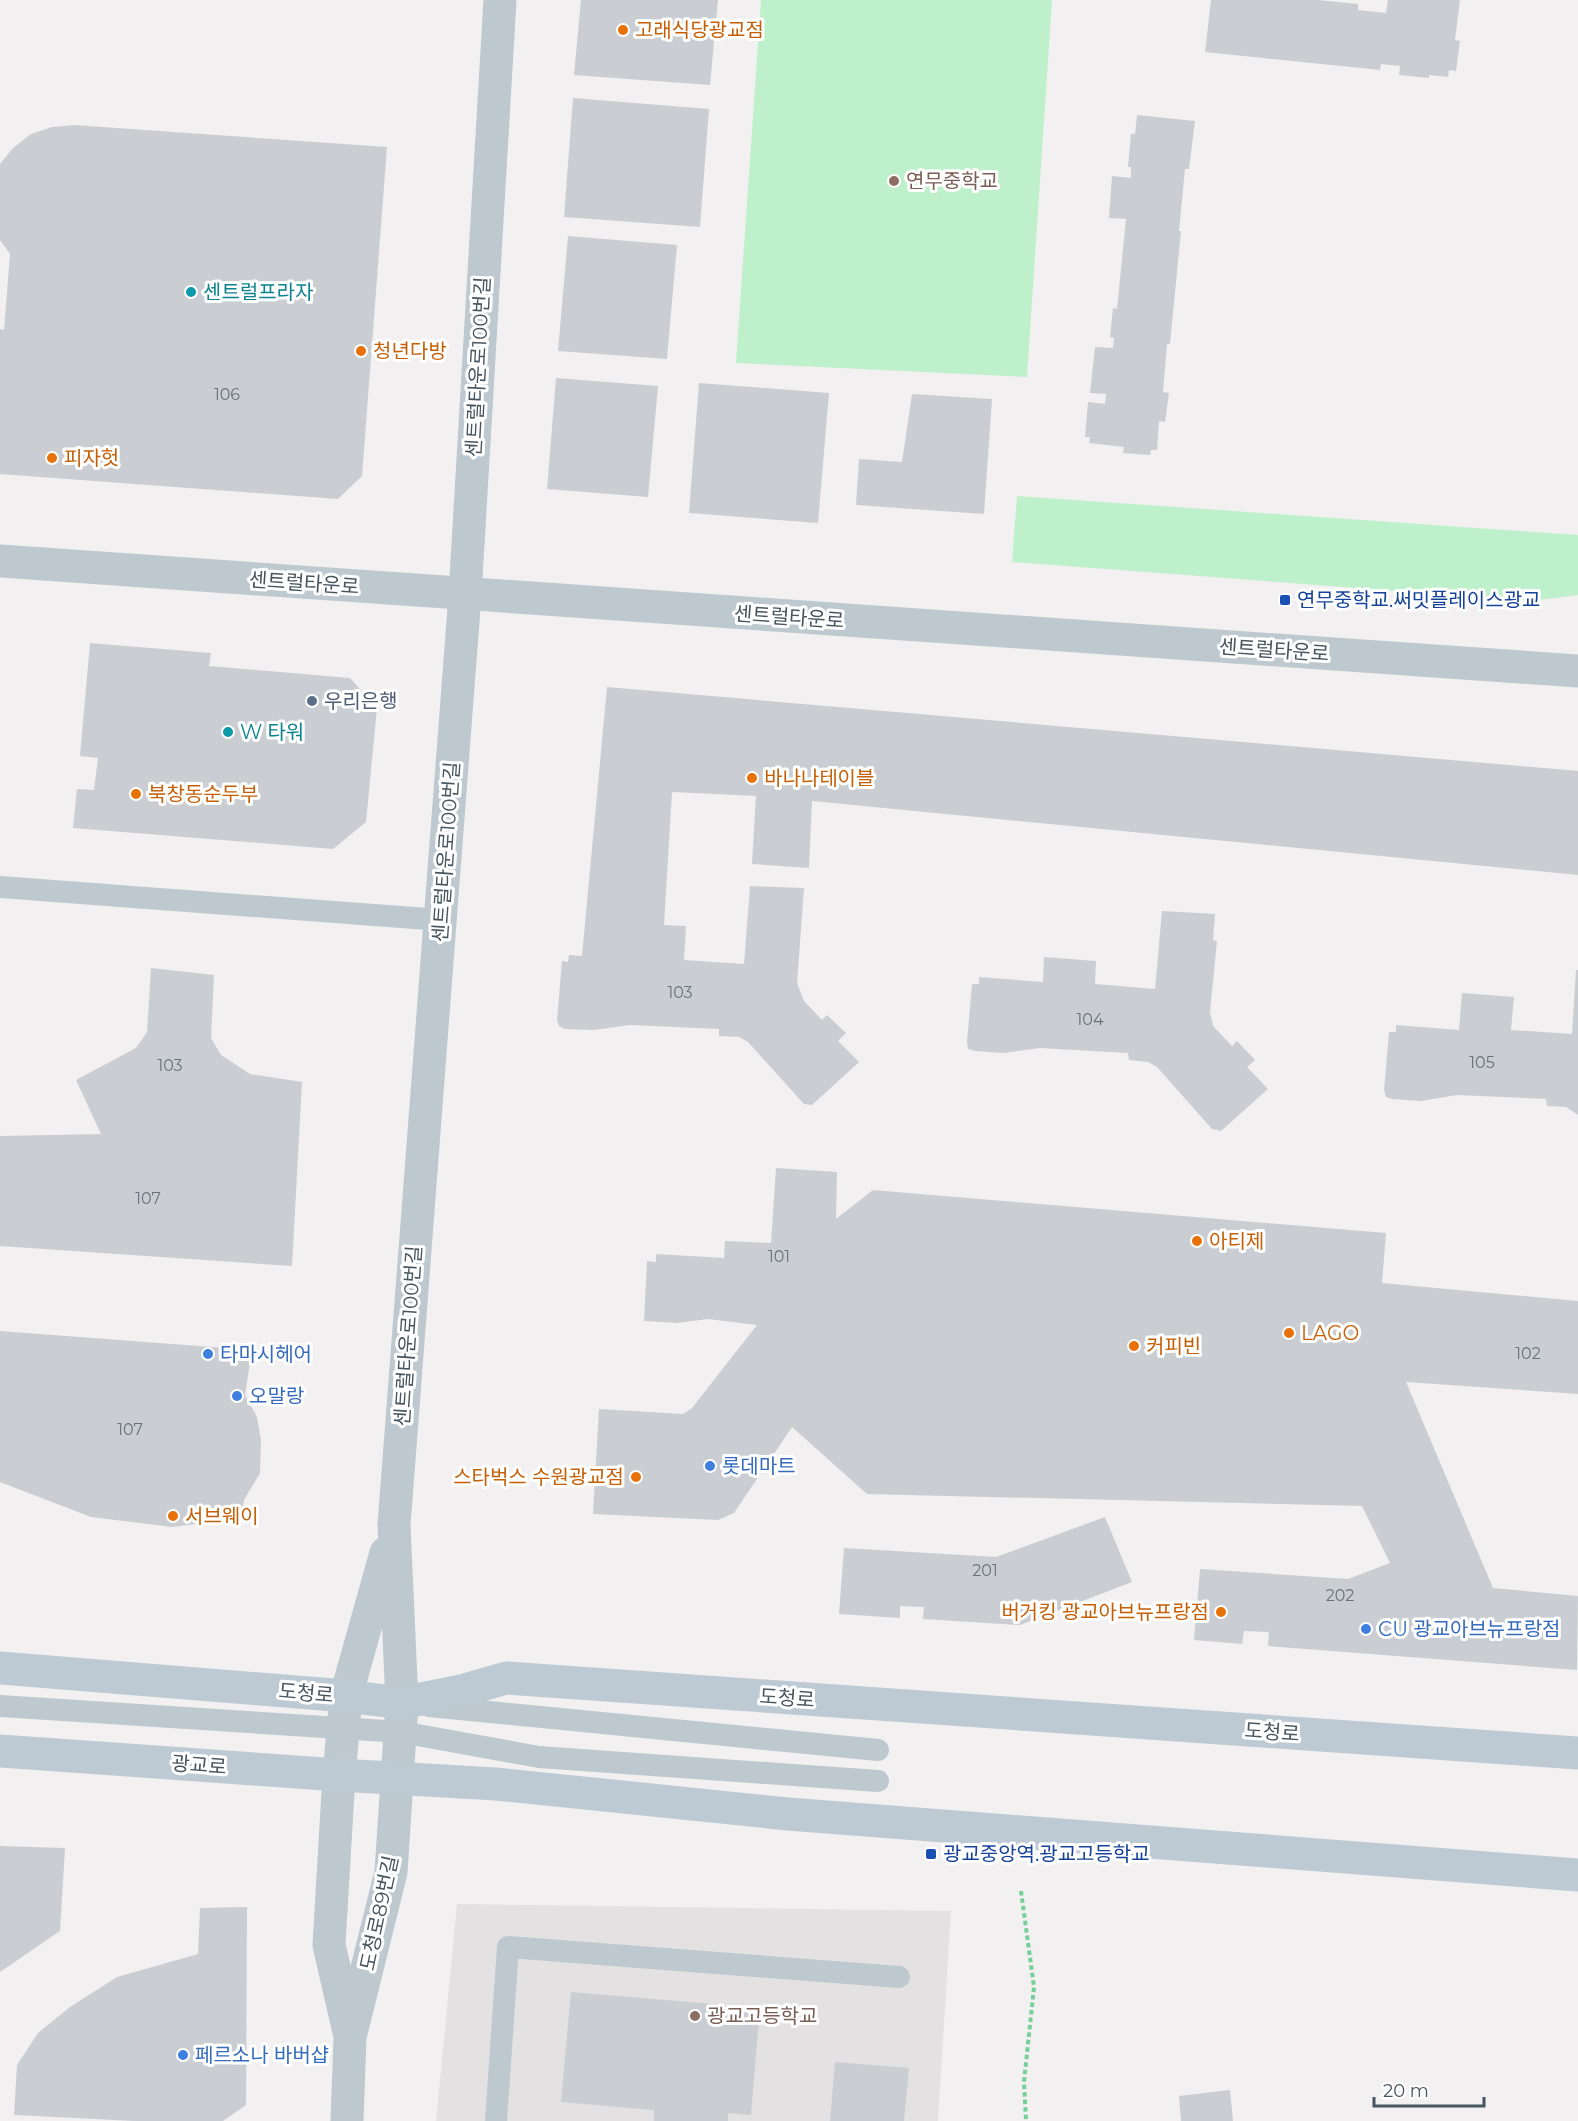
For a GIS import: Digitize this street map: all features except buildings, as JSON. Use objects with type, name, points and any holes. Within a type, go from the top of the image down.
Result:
[{"type":"main road","name":"도청로","points":[[0,1668],[346,1696],[402,1718],[460,1691],[506,1678],[1578,1753]]},
{"type":"main road","name":"광교로","points":[[0,1751],[399,1779]]},
{"type":"main road","points":[[399,1779],[496,1784],[788,1814],[1578,1875]]},
{"type":"street","name":"센트럴타운로100번길","points":[[402,1718],[394,1525],[465,595],[500,0]]},
{"type":"street","name":"센트럴타운로","points":[[0,561],[1578,671]]},
{"type":"street","points":[[350,2037],[328,1945],[343,1728],[346,1696],[394,1525]]},
{"type":"street","name":"도청로89번길","points":[[347,2121],[350,2037],[391,1872],[402,1718]]},
{"type":"lane","points":[[0,887],[441,920]]},
{"type":"lane","points":[[0,1706],[343,1728],[402,1718],[878,1750]]},
{"type":"lane","points":[[402,1718],[539,1757],[878,1781]]},
{"type":"lane","points":[[496,2121],[508,1947],[899,1977]]},
{"type":"path","points":[[1021,1891],[1034,1987],[1024,2082],[1026,2121]]},
{"type":"shaded area","name":"광교고등학교","points":[[457,1904],[951,1911],[938,2121],[436,2121]]},
{"type":"green space","name":"연무중학교","points":[[761,0],[1052,0],[1027,377],[736,363]]},
{"type":"green space","points":[[1017,496],[1578,535],[1578,595],[1531,601],[1012,562]]},
{"type":"place","name":"고래식당광교점","points":[[623,30]]},
{"type":"place","name":"연무중학교","points":[[894,181]]},
{"type":"place","name":"센트럴프라자","points":[[191,292]]},
{"type":"place","name":"청년다방","points":[[361,351]]},
{"type":"place","name":"피자헛","points":[[52,458]]},
{"type":"place","name":"연무중학교.써밋플레이스광교","points":[[1285,600]]},
{"type":"place","name":"우리은행","points":[[312,701]]},
{"type":"place","name":"W 타워","points":[[228,732]]},
{"type":"place","name":"바나나테이블","points":[[752,778]]},
{"type":"place","name":"북창동순두부","points":[[136,794]]},
{"type":"place","name":"아티제","points":[[1197,1241]]},
{"type":"place","name":"LAGO","points":[[1289,1333]]},
{"type":"place","name":"커피빈","points":[[1134,1346]]},
{"type":"place","name":"타마시헤어","points":[[208,1354]]},
{"type":"place","name":"오말랑","points":[[237,1396]]},
{"type":"place","name":"롯데마트","points":[[710,1466]]},
{"type":"place","name":"스타벅스 수원광교점","points":[[636,1477]]},
{"type":"place","name":"서브웨이","points":[[173,1516]]},
{"type":"place","name":"버거킹 광교아브뉴프랑점","points":[[1221,1612]]},
{"type":"place","name":"CU 광교아브뉴프랑점","points":[[1366,1629]]},
{"type":"place","name":"광교중앙역.광교고등학교","points":[[931,1854]]},
{"type":"place","name":"광교고등학교","points":[[695,2016]]},
{"type":"place","name":"페르소나 바버샵","points":[[183,2055]]}]
